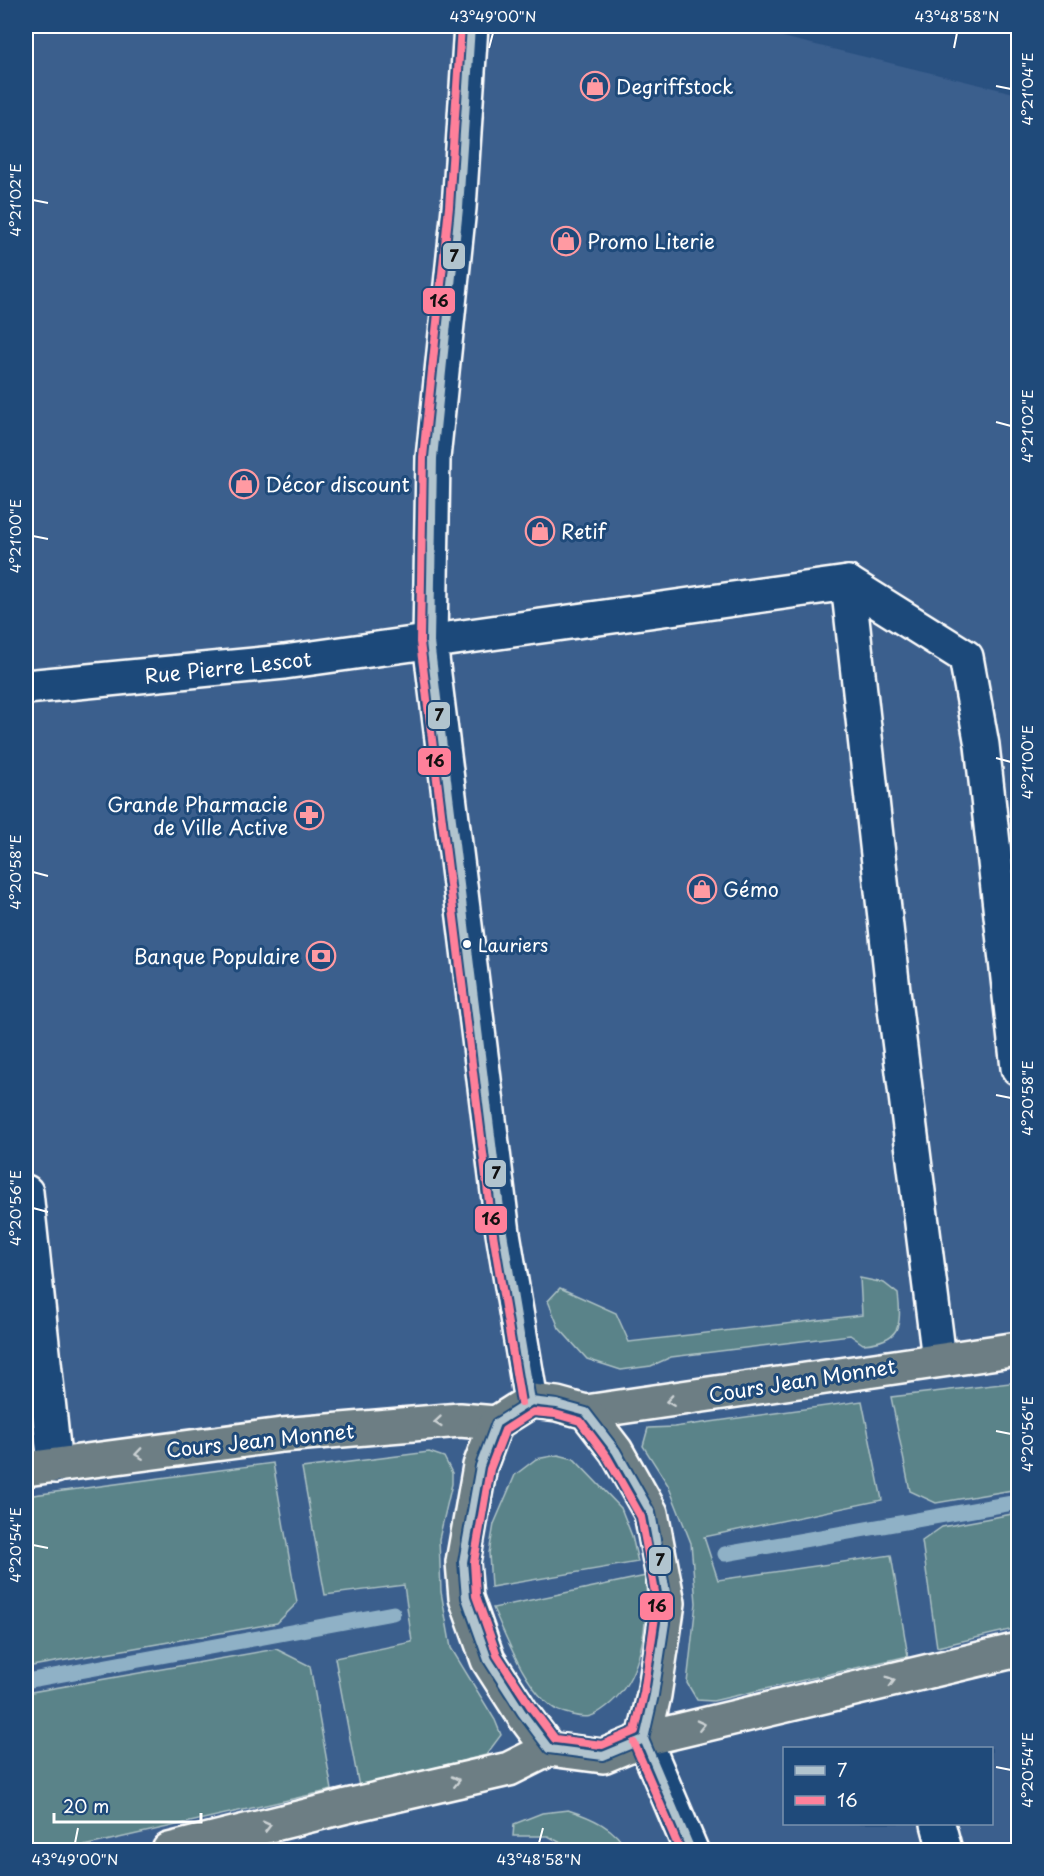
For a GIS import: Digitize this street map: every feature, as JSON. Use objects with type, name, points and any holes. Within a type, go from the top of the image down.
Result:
[{"type":"main road","name":"Cours Jean Monnet","points":[[586,1412],[1018,1349]]},
{"type":"main road","points":[[549,1749],[522,1713],[488,1660],[466,1598],[463,1562],[480,1466],[496,1423],[531,1401],[557,1404],[586,1412],[615,1451],[651,1513],[668,1603],[654,1695],[644,1738]]},
{"type":"main road","name":"Cours Jean Monnet","points":[[40,1468],[282,1435],[460,1419],[496,1423]]},
{"type":"main road","points":[[169,1851],[347,1806],[509,1769],[549,1749],[603,1756],[644,1738],[1018,1650]]},
{"type":"street","points":[[471,26],[459,208],[433,458],[429,642],[503,1233],[531,1401]]},
{"type":"street","points":[[848,583],[966,657],[982,745],[1018,1068]]},
{"type":"street","points":[[848,583],[895,1008],[939,1359]]},
{"type":"street","name":"Rue Pierre Lescot","points":[[26,687],[284,662],[848,583]]},
{"type":"street","points":[[26,1192],[40,1468]]},
{"type":"street","points":[[644,1738],[691,1851]]},
{"type":"street","points":[[938,1825],[945,1851]]},
{"type":"shaded area","points":[[26,26],[738,26],[1018,94],[1018,1850],[26,1850]]},
{"type":"green space","points":[[860,1278],[884,1283],[898,1294],[898,1324],[896,1330],[885,1340],[863,1344],[850,1335],[671,1357],[651,1366],[621,1370],[587,1359],[559,1328],[548,1301],[560,1288],[616,1313],[629,1342],[862,1315]]},
{"type":"green space","points":[[1018,1382],[1018,1489],[936,1503],[910,1491],[891,1397]]},
{"type":"green space","points":[[862,1401],[882,1500],[704,1537],[718,1580],[891,1555],[908,1656],[713,1701],[697,1700],[687,1683],[696,1603],[691,1543],[668,1485],[643,1446],[648,1428],[674,1427]]},
{"type":"green space","points":[[429,1452],[444,1457],[452,1473],[452,1484],[439,1539],[441,1592],[451,1648],[495,1720],[501,1735],[486,1755],[359,1787],[335,1658],[412,1642],[404,1585],[325,1595],[302,1468]]},
{"type":"green space","points":[[558,1455],[574,1459],[621,1508],[632,1536],[638,1562],[491,1587],[489,1553],[494,1524],[515,1475],[536,1459]]},
{"type":"green space","points":[[273,1463],[297,1603],[277,1623],[26,1667],[26,1496]]},
{"type":"green space","points":[[1018,1513],[1018,1628],[937,1647],[922,1541],[942,1527]]},
{"type":"green space","points":[[646,1576],[646,1611],[641,1648],[629,1681],[619,1695],[594,1715],[578,1716],[555,1709],[535,1690],[526,1677],[493,1608]]},
{"type":"green space","points":[[276,1649],[310,1666],[332,1790],[66,1850],[26,1850],[26,1693]]},
{"type":"green space","points":[[568,1810],[602,1824],[616,1835],[626,1850],[574,1850],[548,1836],[513,1836],[514,1824],[542,1813]]},
{"type":"waterway","points":[[725,1554],[1018,1502]]},
{"type":"waterway","points":[[26,1681],[393,1613]]},
{"type":"transit line","name":"16","points":[[461,26],[449,207],[423,457],[420,642],[493,1234],[521,1403]]},
{"type":"transit line","name":"7","points":[[471,26],[459,208],[433,458],[430,642],[503,1233],[531,1401]]},
{"type":"transit line","name":"7","points":[[531,1401],[557,1404],[586,1412],[616,1451],[651,1513],[668,1603],[654,1695],[644,1739],[603,1756],[549,1749],[522,1713],[488,1660],[466,1598],[463,1562],[480,1466],[496,1423],[531,1401]]},
{"type":"transit line","name":"16","points":[[533,1412],[555,1414],[580,1421],[607,1457],[641,1517],[657,1603],[644,1693],[635,1731],[602,1745],[555,1739],[497,1655],[476,1596],[474,1562],[490,1469],[505,1430],[533,1412]]},
{"type":"transit line","name":"7","points":[[644,1739],[691,1850]]},
{"type":"transit line","name":"16","points":[[634,1743],[680,1850]]},
{"type":"place","name":"Degriffstock","points":[[595,86]]},
{"type":"place","name":"Promo Literie","points":[[566,241]]},
{"type":"place","name":"Décor discount","points":[[244,484]]},
{"type":"place","name":"Retif","points":[[540,531]]},
{"type":"place","name":"Grande Pharmacie de Ville Active","points":[[309,815]]},
{"type":"place","name":"Gémo","points":[[702,889]]},
{"type":"place","name":"Lauriers","points":[[467,944]]},
{"type":"place","name":"Banque Populaire","points":[[321,956]]}]
